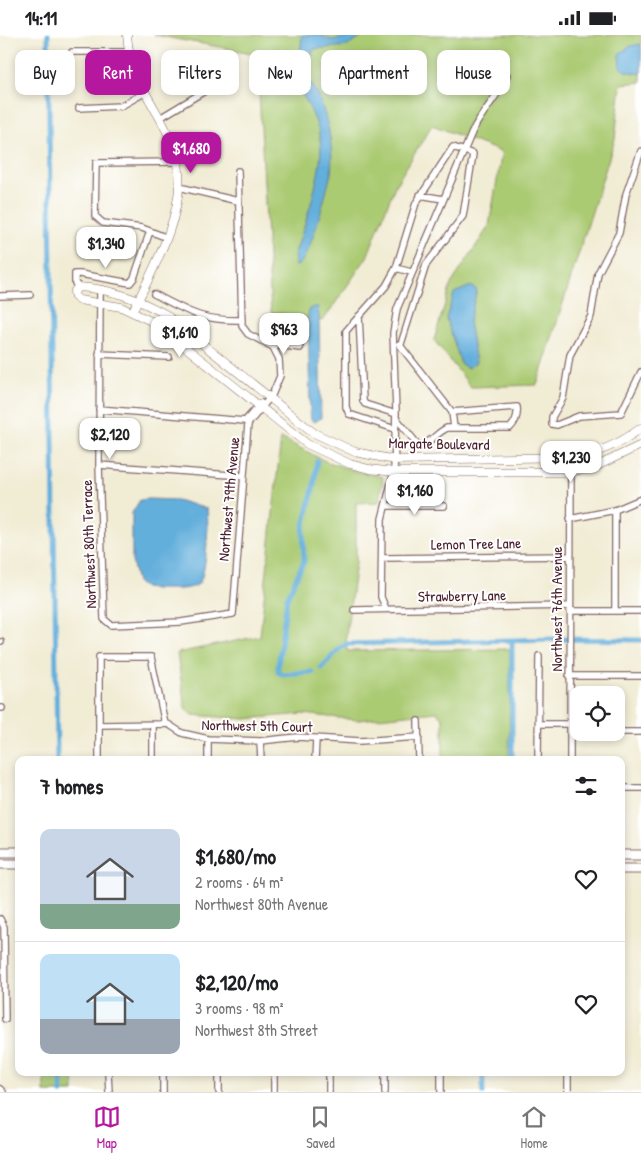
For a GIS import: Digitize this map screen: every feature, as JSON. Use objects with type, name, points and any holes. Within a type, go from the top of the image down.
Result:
[{"type":"main road","points":[[0,852],[15,852]]},
{"type":"main road","points":[[625,855],[641,855]]},
{"type":"main road","points":[[0,864],[15,864]]},
{"type":"main road","points":[[625,869],[641,869]]},
{"type":"street","points":[[127,35],[128,50]]},
{"type":"street","points":[[79,108],[121,106],[140,95]]},
{"type":"street","points":[[133,311],[178,203],[180,187],[178,162],[171,139],[145,95]]},
{"type":"street","points":[[160,118],[198,95]]},
{"type":"street","points":[[386,609],[382,597],[382,519],[394,472],[396,416],[393,340],[397,309],[436,219],[442,199],[464,151],[480,117],[497,95]]},
{"type":"street","points":[[395,429],[349,414],[346,407],[346,331],[386,285],[396,267],[420,195],[453,147],[473,155],[463,217],[426,265],[401,344]]},
{"type":"street","points":[[641,151],[626,194],[619,233],[598,273],[591,316],[570,355],[563,398],[552,417],[552,424],[558,425],[579,416],[621,413],[641,372]]},
{"type":"street","points":[[165,237],[142,228],[103,223],[98,220],[95,215],[96,163],[178,162]]},
{"type":"street","points":[[238,171],[242,320],[246,333],[271,344],[300,348]]},
{"type":"street","points":[[180,187],[238,201]]},
{"type":"street","points":[[420,195],[442,199]]},
{"type":"street","points":[[78,287],[75,283],[75,274],[130,283],[134,278],[150,231]]},
{"type":"street","points":[[396,267],[412,272]]},
{"type":"street","name":"Margate Boulevard","points":[[641,428],[626,439],[597,452],[571,457],[394,460],[355,452],[338,446],[314,433],[165,314],[138,299],[100,289],[78,287],[74,293],[76,299],[98,302],[133,311],[155,323],[307,444],[331,457],[369,469],[394,472],[570,471],[597,465],[641,445]]},
{"type":"street","name":"Northwest 80th Terrace","points":[[100,289],[98,302],[99,465],[104,619],[111,625],[172,623],[233,614]]},
{"type":"street","points":[[154,294],[182,310],[205,319],[242,320]]},
{"type":"street","points":[[0,296],[30,295]]},
{"type":"street","points":[[359,316],[363,401],[365,404],[396,416],[419,445],[426,444],[438,432],[447,428],[510,428],[514,424],[518,412],[517,407],[452,411]]},
{"type":"street","points":[[393,340],[401,344],[452,411],[454,428]]},
{"type":"street","points":[[269,398],[278,385],[280,376],[279,359],[271,344]]},
{"type":"street","points":[[99,354],[169,357]]},
{"type":"street","name":"Northwest 79th Avenue","points":[[233,614],[247,422],[269,398]]},
{"type":"street","points":[[99,409],[247,422]]},
{"type":"street","name":"Northwest 76th Avenue","points":[[570,724],[571,457]]},
{"type":"street","points":[[99,465],[243,476]]},
{"type":"street","points":[[570,519],[615,510],[641,499]]},
{"type":"street","points":[[386,505],[444,506]]},
{"type":"street","points":[[615,510],[615,611]]},
{"type":"street","name":"Lemon Tree Lane","points":[[382,558],[570,556]]},
{"type":"street","name":"Strawberry Lane","points":[[354,610],[570,609],[641,611]]},
{"type":"street","points":[[538,756],[539,656]]},
{"type":"street","points":[[99,756],[99,657],[152,657],[165,724]]},
{"type":"street","points":[[569,676],[641,676]]},
{"type":"street","points":[[418,721],[419,756]]},
{"type":"street","name":"Northwest 5th Court","points":[[99,725],[165,724],[193,737],[260,741],[316,739],[360,741],[419,737]]},
{"type":"street","points":[[539,724],[570,724]]},
{"type":"street","points":[[153,725],[153,756]]},
{"type":"street","points":[[625,732],[641,732]]},
{"type":"street","points":[[208,739],[208,756]]},
{"type":"street","points":[[315,756],[316,739]]},
{"type":"street","points":[[260,741],[260,756]]},
{"type":"street","name":"Northwest 76th Avenue","points":[[570,741],[570,756]]},
{"type":"street","points":[[625,788],[641,788]]},
{"type":"street","points":[[1,920],[4,927],[3,983],[5,1019]]},
{"type":"street","points":[[108,1076],[108,1092]]},
{"type":"street","points":[[163,1076],[163,1092]]},
{"type":"street","points":[[219,1076],[219,1092]]},
{"type":"street","points":[[274,1076],[274,1092]]},
{"type":"street","points":[[329,1076],[329,1092]]},
{"type":"street","points":[[385,1076],[385,1092]]},
{"type":"street","points":[[441,1076],[441,1092]]},
{"type":"street","points":[[568,1076],[568,1092]]},
{"type":"green space","points":[[154,35],[641,35],[641,82],[621,84],[615,139],[537,385],[471,387],[434,340],[451,284],[489,226],[502,152],[432,125],[395,186],[367,257],[323,321],[271,312],[259,95],[311,95],[311,50],[249,50],[249,53]]},
{"type":"green space","points":[[281,438],[325,461],[358,472],[383,477],[379,502],[356,503],[356,562],[346,636],[347,651],[510,649],[509,756],[443,756],[443,719],[437,712],[358,720],[303,714],[245,719],[192,715],[185,708],[177,653],[260,636]]},
{"type":"green space","points":[[44,1076],[73,1076],[74,1092],[44,1092]]},
{"type":"water","points":[[302,35],[319,35],[331,40],[365,35],[348,46],[314,49],[311,59],[311,50],[300,50]]},
{"type":"water","points":[[641,44],[641,74],[625,71],[620,67],[619,54],[630,46]]},
{"type":"water","points":[[311,83],[319,97],[325,116],[331,144],[332,164],[322,209],[312,240],[301,262],[296,266],[294,256],[313,197],[321,151],[316,122],[303,95],[311,95]]},
{"type":"water","points":[[471,286],[477,290],[469,321],[476,363],[467,368],[461,364],[446,318],[454,293]]},
{"type":"water","points":[[318,307],[319,317],[321,418],[315,422],[311,420],[310,412],[308,313],[311,308]]},
{"type":"water","points":[[140,500],[177,500],[207,509],[208,525],[205,562],[203,573],[197,585],[182,589],[154,589],[143,587],[137,582],[132,561],[132,513]]},
{"type":"waterway","points":[[48,35],[57,756]]},
{"type":"waterway","points":[[312,672],[282,674],[278,672],[278,666],[287,598],[304,561],[303,530],[314,485],[317,461]]},
{"type":"waterway","points":[[321,668],[340,648],[347,644],[555,639],[641,640]]},
{"type":"waterway","points":[[512,642],[512,756]]},
{"type":"waterway","points":[[61,1076],[61,1092]]},
{"type":"waterway","points":[[483,1076],[483,1092]]}]
